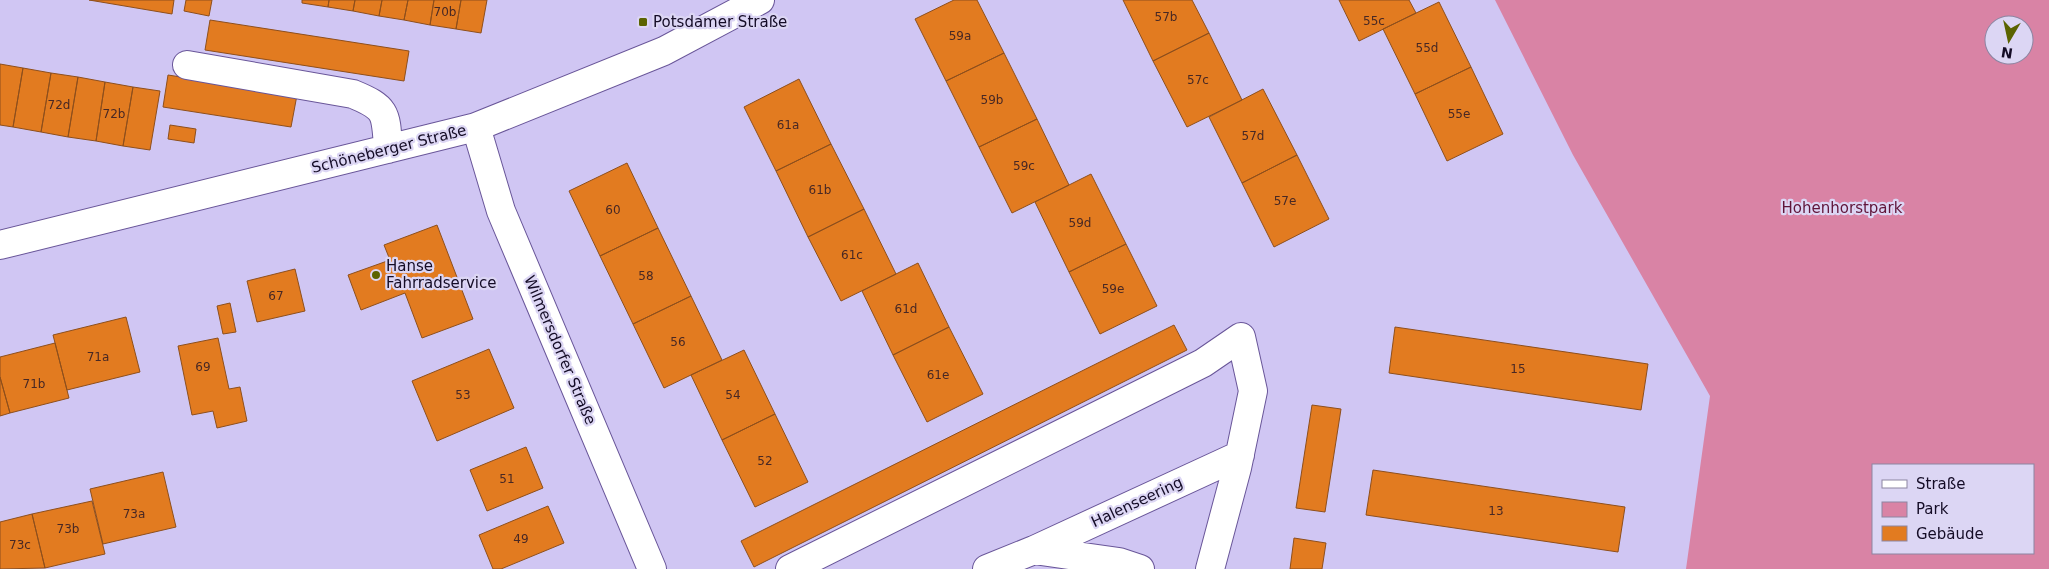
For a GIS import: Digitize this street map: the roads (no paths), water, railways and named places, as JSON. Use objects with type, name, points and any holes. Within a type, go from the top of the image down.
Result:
[{"type":"street","name":"Schöneberger Straße","points":[[0,245],[476,127],[664,51],[760,0]]},
{"type":"street","points":[[187,66],[353,94],[376,104],[386,122],[388,149]]},
{"type":"street","name":"Wilmersdorfer Straße","points":[[476,127],[501,211],[652,569]]},
{"type":"street","points":[[790,569],[1203,363],[1241,337],[1253,391],[1240,454],[1210,569]]},
{"type":"street","name":"Halenseering","points":[[987,569],[1034,550],[1240,454]]},
{"type":"street","points":[[1034,550],[1119,562],[1140,569]]},
{"type":"place","name":"Potsdamer Straße","points":[[643,22]]},
{"type":"place","name":"Hanse Fahrradservice","points":[[376,275]]},
{"type":"park label","name":"Hohenhorstpark","points":[[1842,208]]}]
